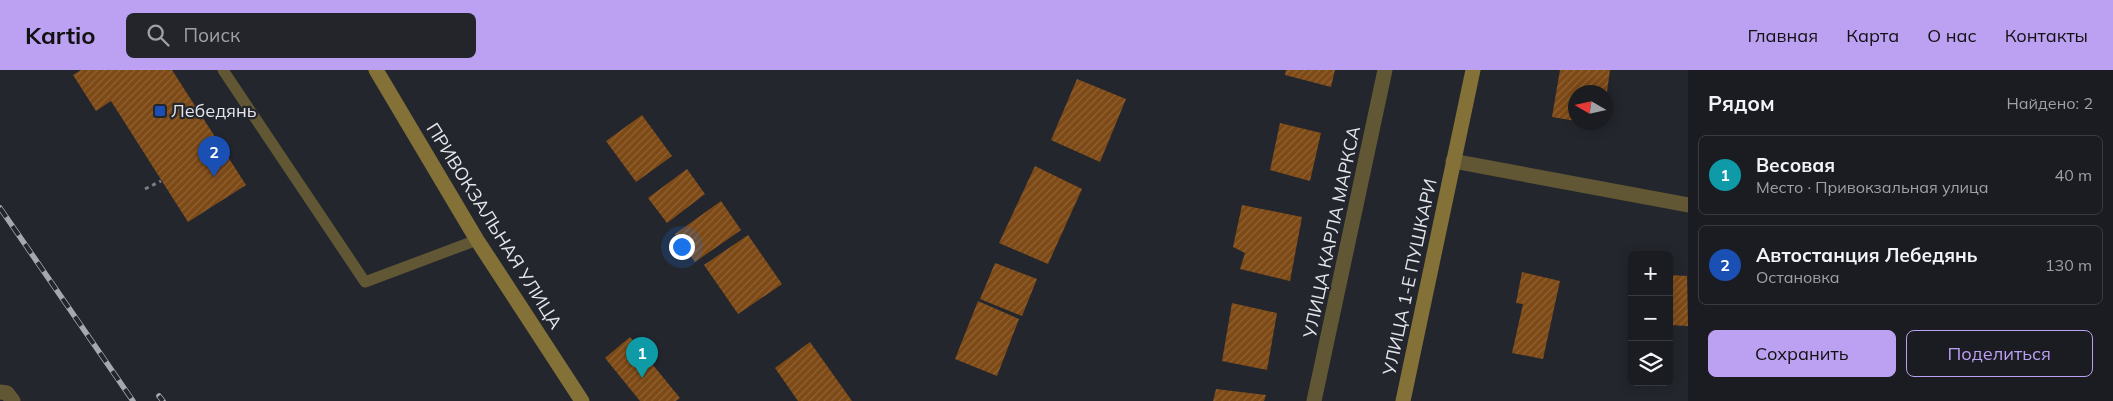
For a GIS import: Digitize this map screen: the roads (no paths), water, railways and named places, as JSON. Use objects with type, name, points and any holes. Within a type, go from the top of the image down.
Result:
[{"type":"main road","name":"ПРИВОКЗАЛЬНАЯ УЛИЦА","points":[[376,70],[477,240],[582,401]]},
{"type":"main road","name":"УЛИЦА 1-Е ПУШКАРИ","points":[[1403,401],[1473,70]]},
{"type":"street","name":"УЛИЦА КАРЛА МАРКСА","points":[[1314,401],[1385,70]]},
{"type":"street","name":"УЛИЦА 1-Е ПУШКАРИ","points":[[1453,161],[1688,205]]},
{"type":"street","points":[[0,392],[7,393],[13,401]]},
{"type":"lane","points":[[223,70],[364,282],[477,240]]},
{"type":"railway","points":[[0,208],[133,401]]},
{"type":"railway","points":[[159,396],[163,401]]},
{"type":"place","name":"Лебедянь","points":[[160,111]]},
{"type":"place","name":"Автостанция Лебедянь","points":[[214,177]]},
{"type":"place","name":"Весовая","points":[[642,378]]}]
